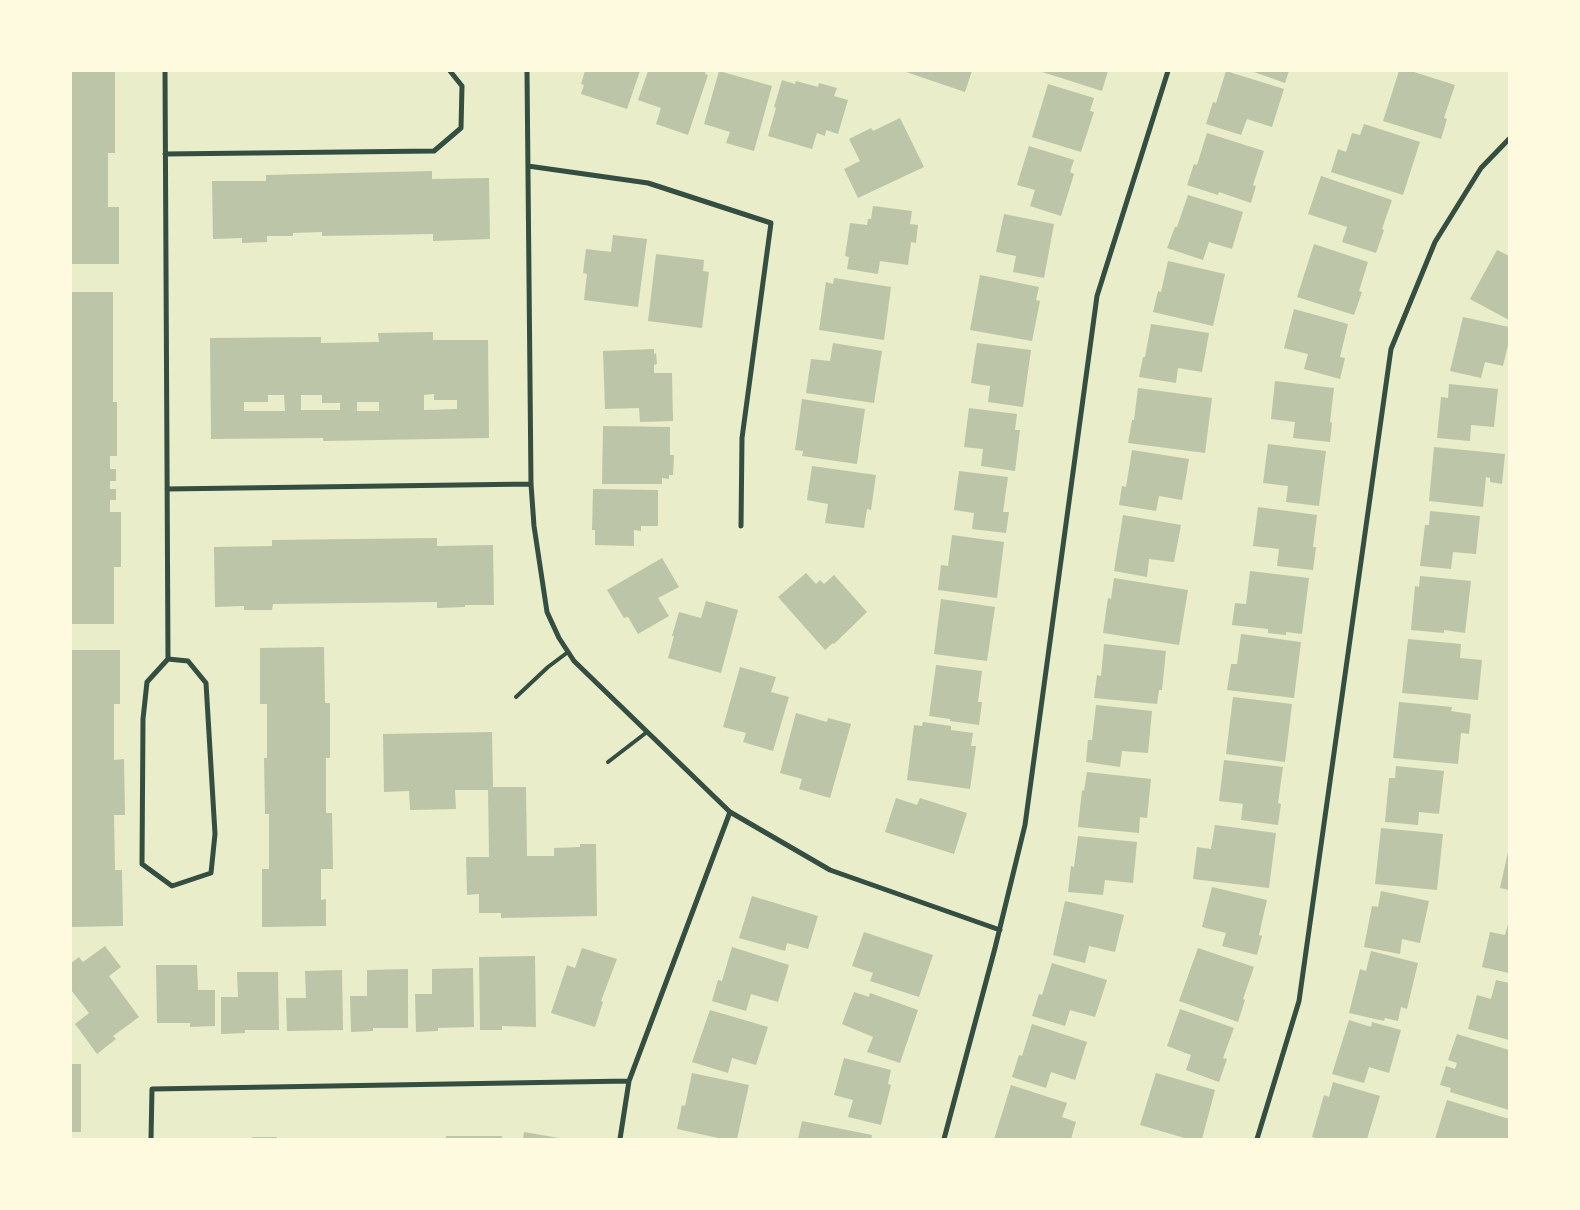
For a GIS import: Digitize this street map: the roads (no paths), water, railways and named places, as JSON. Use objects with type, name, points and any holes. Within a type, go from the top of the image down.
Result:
[{"type":"street","points":[[165,71],[168,659],[147,682],[142,719],[142,864],[172,886],[211,873],[215,834],[206,683],[188,661],[168,659]]},
{"type":"street","points":[[165,154],[434,151],[461,128],[462,86],[450,71]]},
{"type":"street","points":[[527,71],[531,484],[534,526],[547,612],[568,652],[574,661],[730,812],[830,870],[1000,930]]},
{"type":"street","points":[[944,1139],[1000,930],[1024,825],[1097,296],[1168,71]]},
{"type":"street","points":[[1257,1139],[1299,1001],[1391,349],[1436,242],[1482,168],[1509,139]]},
{"type":"street","points":[[528,166],[648,183],[771,223],[742,438],[741,526]]},
{"type":"street","points":[[167,489],[531,484]]},
{"type":"street","points":[[620,1139],[629,1081],[730,812]]},
{"type":"street","points":[[151,1139],[152,1088],[629,1081]]},
{"type":"lane","points":[[516,698],[548,667],[568,652]]},
{"type":"lane","points":[[608,762],[647,732]]}]
